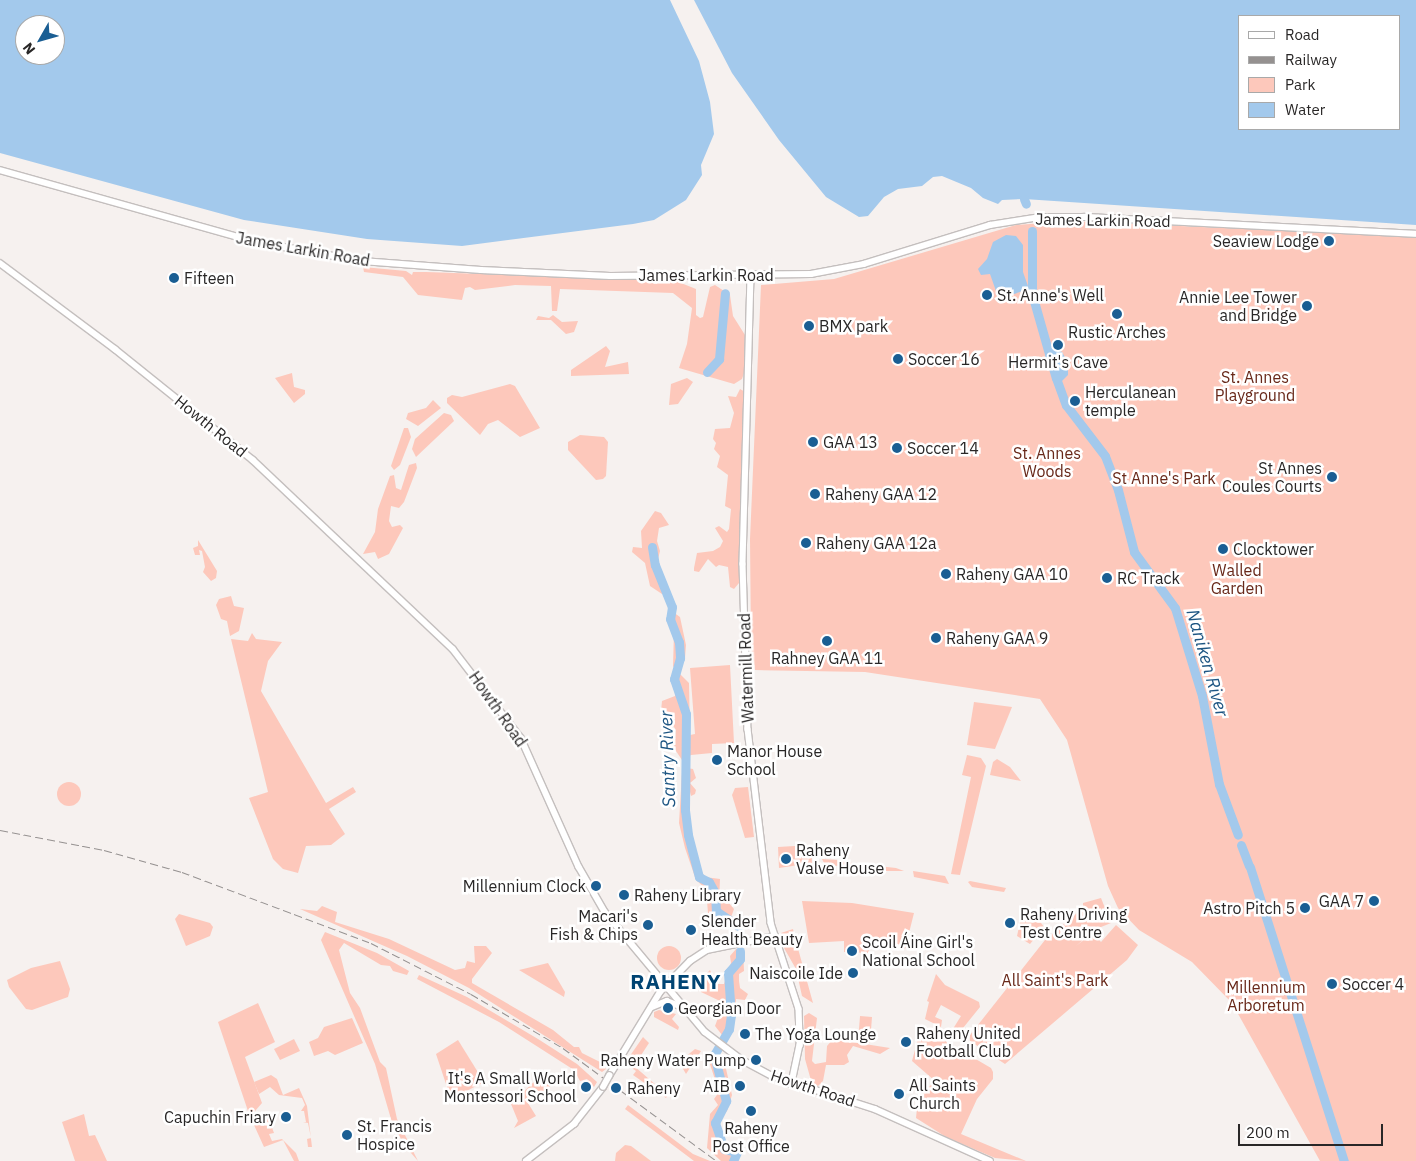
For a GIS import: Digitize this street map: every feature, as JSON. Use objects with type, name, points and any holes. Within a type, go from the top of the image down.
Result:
[{"type":"main road","name":"James Larkin Road","points":[[0,170],[206,230],[354,260],[410,266],[600,275],[751,276],[811,274],[850,268],[990,225],[1040,217],[1085,217],[1416,234]]},
{"type":"main road","name":"Howth Road","points":[[0,263],[115,349],[253,460],[453,649],[521,738],[592,893],[610,920],[686,1011],[717,1043],[757,1069],[792,1084],[875,1109],[990,1161]]},
{"type":"main road","name":"Watermill Road","points":[[751,276],[743,595],[750,758],[775,936],[799,1009],[800,1046],[792,1084]]},
{"type":"main road","points":[[526,1161],[536,1158],[574,1124],[603,1087],[648,1010],[666,986],[706,951],[775,936]]},
{"type":"main road","points":[[648,1010],[667,1001],[686,1011]]},
{"type":"green space","name":"St Anne's Park","points":[[1072,221],[1416,237],[1416,1161],[1320,1161],[1232,1003],[1192,962],[1139,930],[1118,908],[1108,886],[1067,740],[1040,699],[865,672],[755,670],[751,646],[750,539],[761,285],[834,279],[1016,225]]},
{"type":"green space","points":[[363,267],[406,271],[412,275],[413,272],[426,272],[676,281],[696,289],[696,315],[700,318],[703,317],[710,287],[715,285],[730,295],[733,316],[745,335],[744,373],[742,379],[734,384],[679,368],[687,344],[692,308],[673,293],[560,289],[557,311],[552,311],[551,286],[515,285],[475,290],[470,287],[465,288],[462,300],[418,295],[403,277],[364,272]]},
{"type":"green space","points":[[553,315],[562,322],[578,321],[574,332],[566,334],[551,320],[536,320],[538,316],[549,318]]},
{"type":"green space","points":[[606,346],[610,351],[605,367],[628,362],[629,374],[571,376],[571,370]]},
{"type":"green space","points":[[292,373],[294,387],[305,390],[305,394],[294,403],[275,378]]},
{"type":"green space","points":[[687,378],[693,382],[678,404],[669,405],[671,384]]},
{"type":"green space","points":[[510,384],[515,386],[540,428],[520,437],[498,420],[488,424],[480,435],[447,403],[447,398],[452,395],[462,397]]},
{"type":"green space","points":[[740,389],[747,393],[742,457],[742,537],[739,583],[734,589],[730,587],[728,567],[719,565],[716,567],[708,559],[699,572],[694,571],[694,568],[697,553],[713,551],[720,547],[723,541],[715,528],[719,526],[727,532],[729,529],[731,509],[725,506],[728,475],[717,467],[720,456],[714,449],[716,443],[713,439],[715,429],[730,428],[734,413],[728,396],[736,397]]},
{"type":"green space","points":[[433,400],[441,408],[418,426],[406,419],[408,413],[426,408]]},
{"type":"green space","points":[[444,413],[451,415],[454,421],[416,457],[412,449],[415,439]]},
{"type":"green space","points":[[404,428],[408,428],[411,437],[400,465],[394,470],[391,466]]},
{"type":"green space","points":[[580,435],[604,437],[608,442],[606,476],[603,479],[596,480],[568,450],[568,442]]},
{"type":"green space","points":[[416,463],[417,468],[404,502],[399,508],[391,506],[389,521],[392,527],[400,525],[403,528],[389,554],[378,559],[375,552],[363,554],[375,532],[378,509],[390,476],[394,475],[396,488],[401,490],[409,465]]},
{"type":"green space","points":[[655,511],[661,513],[669,525],[659,528],[657,541],[660,551],[657,563],[668,591],[662,594],[650,586],[645,563],[632,552],[633,547],[642,548],[641,531]]},
{"type":"green space","points":[[198,540],[217,571],[216,578],[211,581],[203,572],[205,567],[202,551],[199,550],[200,555],[195,555],[193,548],[198,546]]},
{"type":"green space","points":[[231,596],[234,606],[244,608],[239,631],[230,636],[227,621],[221,619],[216,605],[219,599]]},
{"type":"green space","points":[[673,612],[680,617],[686,645],[685,658],[673,667],[674,631],[668,619],[668,613]]},
{"type":"green space","points":[[252,633],[256,639],[282,642],[268,661],[261,691],[326,803],[353,787],[356,792],[329,809],[345,834],[331,845],[306,846],[298,873],[283,869],[273,859],[249,798],[268,792],[231,639],[248,641]]},
{"type":"green space","points":[[730,665],[734,743],[712,744],[712,753],[691,755],[682,760],[674,748],[676,730],[670,721],[663,719],[661,711],[662,701],[675,696],[674,674],[678,672],[689,683],[690,735],[695,734],[690,668]]},
{"type":"green space","points":[[974,702],[1012,707],[995,749],[967,745]]},
{"type":"green space","points":[[967,755],[981,758],[986,766],[960,875],[951,874],[971,777],[962,775]]},
{"type":"green space","points":[[997,759],[1010,767],[1021,781],[990,775],[993,762]]},
{"type":"green space","points":[[687,768],[693,769],[696,778],[690,783],[696,790],[695,794],[691,796],[690,792],[687,797],[690,831],[699,867],[705,877],[720,879],[719,901],[728,902],[734,909],[729,923],[708,913],[706,889],[696,880],[685,848],[679,823],[682,772]]},
{"type":"green space","points":[[69,782],[74,783],[80,789],[80,799],[74,805],[69,806],[64,805],[58,799],[57,794],[58,789],[64,783]]},
{"type":"green space","points":[[748,787],[754,837],[745,838],[732,795],[735,788]]},
{"type":"green space","points":[[811,845],[812,863],[779,868],[778,847]]},
{"type":"green space","points":[[822,859],[856,864],[851,867],[825,865]]},
{"type":"green space","points":[[869,865],[896,868],[904,871],[878,871],[868,869]]},
{"type":"green space","points":[[913,871],[945,876],[949,884],[914,877]]},
{"type":"green space","points":[[968,882],[1006,888],[1004,892],[972,887]]},
{"type":"green space","name":"All Saint's Park","points":[[1101,898],[1111,923],[1096,929],[1076,946],[1093,933],[1101,942],[1116,925],[1138,945],[1127,960],[1005,1064],[970,1041],[970,1035],[1045,940],[1083,908],[1083,903]]},
{"type":"green space","points":[[802,901],[852,903],[914,913],[905,949],[896,943],[869,943],[869,953],[844,952],[844,941],[809,943]]},
{"type":"green space","points":[[322,906],[337,912],[335,922],[389,939],[455,970],[465,968],[467,961],[475,963],[474,946],[486,946],[492,953],[472,979],[472,983],[553,1030],[574,1047],[579,1047],[582,1053],[604,1064],[606,1069],[602,1072],[469,988],[407,956],[300,909],[317,911]]},
{"type":"green space","points":[[179,914],[210,923],[213,927],[210,936],[186,946],[175,919]]},
{"type":"green space","points":[[1036,916],[1044,927],[1030,944],[1017,936],[1021,918]]},
{"type":"green space","points":[[793,929],[813,1003],[802,996],[796,969],[784,948],[785,940],[781,933]]},
{"type":"green space","points":[[325,932],[377,953],[409,971],[407,975],[393,971],[390,966],[381,965],[344,943],[339,950],[350,993],[360,1008],[380,1062],[386,1068],[397,1119],[418,1161],[404,1145],[391,1119],[375,1064],[321,940]]},
{"type":"green space","points":[[669,946],[678,949],[681,958],[678,967],[669,970],[660,967],[657,958],[660,949]]},
{"type":"green space","points":[[736,949],[743,949],[744,971],[739,974],[739,981],[740,988],[748,994],[745,1000],[736,999],[735,1021],[726,1040],[715,1026],[722,1007],[720,1001],[701,992],[698,982],[710,970],[716,984],[724,984],[731,963],[730,956]]},
{"type":"green space","points":[[60,961],[70,989],[68,997],[32,1010],[26,1009],[9,987],[7,980],[31,968]]},
{"type":"green space","points":[[548,963],[565,992],[564,997],[519,970]]},
{"type":"green space","points":[[936,974],[945,985],[979,1002],[980,1007],[959,1033],[951,1032],[961,1016],[941,1005],[935,1017],[942,1020],[941,1027],[925,1019],[929,1002],[927,1001]]},
{"type":"green space","points":[[419,975],[467,997],[538,1039],[577,1064],[597,1082],[594,1087],[587,1079],[580,1081],[574,1070],[499,1022],[417,979]]},
{"type":"green space","points":[[258,1003],[275,1042],[245,1057],[262,1103],[250,1117],[218,1022]]},
{"type":"green space","points":[[659,1010],[676,1014],[672,1019],[679,1027],[678,1030],[654,1017],[654,1012]]},
{"type":"green space","points":[[809,1013],[817,1018],[812,1061],[815,1064],[826,1062],[827,1046],[833,1039],[890,1048],[880,1054],[853,1046],[847,1055],[849,1062],[844,1065],[826,1065],[823,1081],[818,1086],[812,1084],[805,1059],[804,1016]]},
{"type":"green space","points":[[860,1016],[872,1017],[870,1043],[858,1042]]},
{"type":"green space","points":[[352,1018],[363,1043],[335,1055],[328,1051],[314,1056],[309,1042],[318,1038],[324,1027]]},
{"type":"green space","points":[[921,1027],[991,1068],[993,1072],[993,1079],[977,1099],[961,1134],[1026,1161],[995,1158],[946,1137],[916,1118],[918,1098],[935,1081],[912,1061]]},
{"type":"green space","points":[[643,1037],[649,1043],[634,1066],[656,1085],[665,1086],[670,1083],[674,1086],[666,1098],[633,1075],[636,1071],[625,1063]]},
{"type":"green space","points":[[294,1039],[300,1051],[280,1060],[274,1049]]},
{"type":"green space","points":[[458,1040],[484,1082],[451,1099],[436,1054]]},
{"type":"green space","points":[[695,1049],[701,1051],[686,1074],[679,1062]]},
{"type":"green space","points":[[712,1052],[724,1060],[732,1095],[727,1111],[720,1118],[715,1130],[721,1145],[739,1152],[738,1161],[721,1161],[707,1148],[710,1114],[718,1105],[714,1099],[719,1092],[708,1058],[709,1053]]},
{"type":"green space","points":[[542,1074],[550,1082],[550,1087],[528,1103],[536,1116],[514,1128],[518,1121],[511,1104]]},
{"type":"green space","points":[[271,1075],[277,1079],[283,1095],[299,1088],[307,1106],[311,1137],[308,1123],[303,1122],[306,1122],[304,1111],[301,1111],[305,1105],[302,1098],[279,1095],[270,1087],[259,1094],[254,1082]]},
{"type":"green space","points":[[628,1105],[693,1154],[710,1161],[694,1161],[625,1109]]},
{"type":"green space","points":[[84,1114],[89,1136],[95,1135],[107,1161],[75,1161],[62,1122]]},
{"type":"green space","points":[[268,1117],[274,1133],[269,1134],[272,1141],[283,1140],[264,1147],[254,1125]]},
{"type":"green space","points":[[311,1138],[312,1147],[308,1147],[307,1139]]},
{"type":"green space","points":[[283,1140],[296,1153],[299,1161],[294,1161]]},
{"type":"green space","points":[[625,1145],[631,1146],[651,1161],[615,1161],[616,1153]]},
{"type":"water","points":[[0,0],[670,0],[699,61],[710,102],[714,134],[701,165],[702,175],[686,200],[654,220],[462,246],[367,239],[244,220],[0,153]]},
{"type":"water","points":[[694,0],[1416,0],[1416,225],[1024,199],[1002,200],[998,204],[983,198],[971,188],[942,176],[933,177],[922,186],[898,189],[884,197],[868,216],[859,217],[826,197],[779,140],[732,73]]},
{"type":"water","points":[[1006,235],[1016,236],[1023,245],[1023,272],[1029,289],[1008,296],[996,291],[990,274],[981,275],[978,269],[987,259],[993,242]]},
{"type":"water","points":[[1053,347],[1062,352],[1068,363],[1068,375],[1062,381],[1053,375],[1045,355],[1047,349]]},
{"type":"waterway","name":"Naniken River","points":[[1024,199],[1026,204]]},
{"type":"waterway","name":"Naniken River","points":[[1032,231],[1032,294],[1056,378],[1066,405],[1105,456],[1118,490],[1134,552],[1175,608],[1202,696],[1219,784],[1238,835]]},
{"type":"waterway","name":"Santry River","points":[[707,372],[719,359],[725,293]]},
{"type":"waterway","name":"Santry River","points":[[652,547],[655,565],[672,607],[670,619],[679,642],[680,658],[674,679],[686,714],[685,810],[688,835],[699,877],[709,882],[715,893],[716,911],[738,926]]},
{"type":"waterway","points":[[1241,845],[1249,866]]},
{"type":"waterway","points":[[1250,867],[1344,1161]]},
{"type":"waterway","name":"Santry River","points":[[733,1161],[737,1152],[724,1149],[715,1123],[726,1101],[714,1055],[729,1029],[731,1015],[728,973],[740,959],[740,951]]},
{"type":"railway","points":[[0,830],[104,850],[182,872],[371,943],[471,994],[563,1048],[717,1161]]},
{"type":"place","name":"Seaview Lodge","points":[[1329,241]]},
{"type":"place","name":"Fifteen","points":[[174,278]]},
{"type":"place","name":"St. Anne's Well","points":[[987,295]]},
{"type":"place","name":"Annie Lee Tower and Bridge","points":[[1307,306]]},
{"type":"place","name":"Rustic Arches","points":[[1117,314]]},
{"type":"place","name":"BMX park","points":[[809,326]]},
{"type":"place","name":"Hermit's Cave","points":[[1058,345]]},
{"type":"place","name":"Soccer 16","points":[[898,359]]},
{"type":"place","name":"Herculanean temple","points":[[1075,401]]},
{"type":"place","name":"GAA 13","points":[[813,442]]},
{"type":"place","name":"Soccer 14","points":[[897,448]]},
{"type":"place","name":"St Annes Coules Courts","points":[[1332,477]]},
{"type":"place","name":"Raheny GAA 12","points":[[815,494]]},
{"type":"place","name":"Raheny GAA 12a","points":[[806,543]]},
{"type":"place","name":"Clocktower","points":[[1223,549]]},
{"type":"place","name":"Raheny GAA 10","points":[[946,574]]},
{"type":"place","name":"RC Track","points":[[1107,578]]},
{"type":"place","name":"Raheny GAA 9","points":[[936,638]]},
{"type":"place","name":"Rahney GAA 11","points":[[827,641]]},
{"type":"place","name":"Manor House School","points":[[717,760]]},
{"type":"place","name":"Raheny Valve House","points":[[786,859]]},
{"type":"place","name":"Millennium Clock","points":[[596,886]]},
{"type":"place","name":"Raheny Library","points":[[624,895]]},
{"type":"place","name":"GAA 7","points":[[1374,901]]},
{"type":"place","name":"Astro Pitch 5","points":[[1305,908]]},
{"type":"place","name":"Raheny Driving Test Centre","points":[[1010,923]]},
{"type":"place","name":"Macari's Fish & Chips","points":[[648,925]]},
{"type":"place","name":"Slender Health Beauty","points":[[691,930]]},
{"type":"place","name":"Scoil Áine Girl's National School","points":[[852,951]]},
{"type":"place","name":"Naiscoile Ide","points":[[853,973]]},
{"type":"place","name":"Soccer 4","points":[[1332,984]]},
{"type":"place","name":"Georgian Door","points":[[668,1008]]},
{"type":"place","name":"The Yoga Lounge","points":[[745,1034]]},
{"type":"place","name":"Raheny United Football Club","points":[[906,1042]]},
{"type":"place","name":"Raheny Water Pump","points":[[756,1060]]},
{"type":"place","name":"AIB","points":[[740,1086]]},
{"type":"place","name":"It's A Small World Montessori School","points":[[586,1087]]},
{"type":"place","name":"Raheny","points":[[616,1088]]},
{"type":"place","name":"All Saints Church","points":[[899,1094]]},
{"type":"place","name":"Raheny Post Office","points":[[751,1111]]},
{"type":"place","name":"Capuchin Friary","points":[[286,1117]]},
{"type":"place","name":"St. Francis Hospice","points":[[347,1135]]},
{"type":"district","name":"RAHENY","points":[[676,981]]},
{"type":"park label","name":"St. Annes Playground","points":[[1255,386]]},
{"type":"park label","name":"St. Annes Woods","points":[[1047,462]]},
{"type":"park label","name":"Walled Garden","points":[[1237,579]]},
{"type":"park label","name":"Millennium Arboretum","points":[[1266,996]]}]
